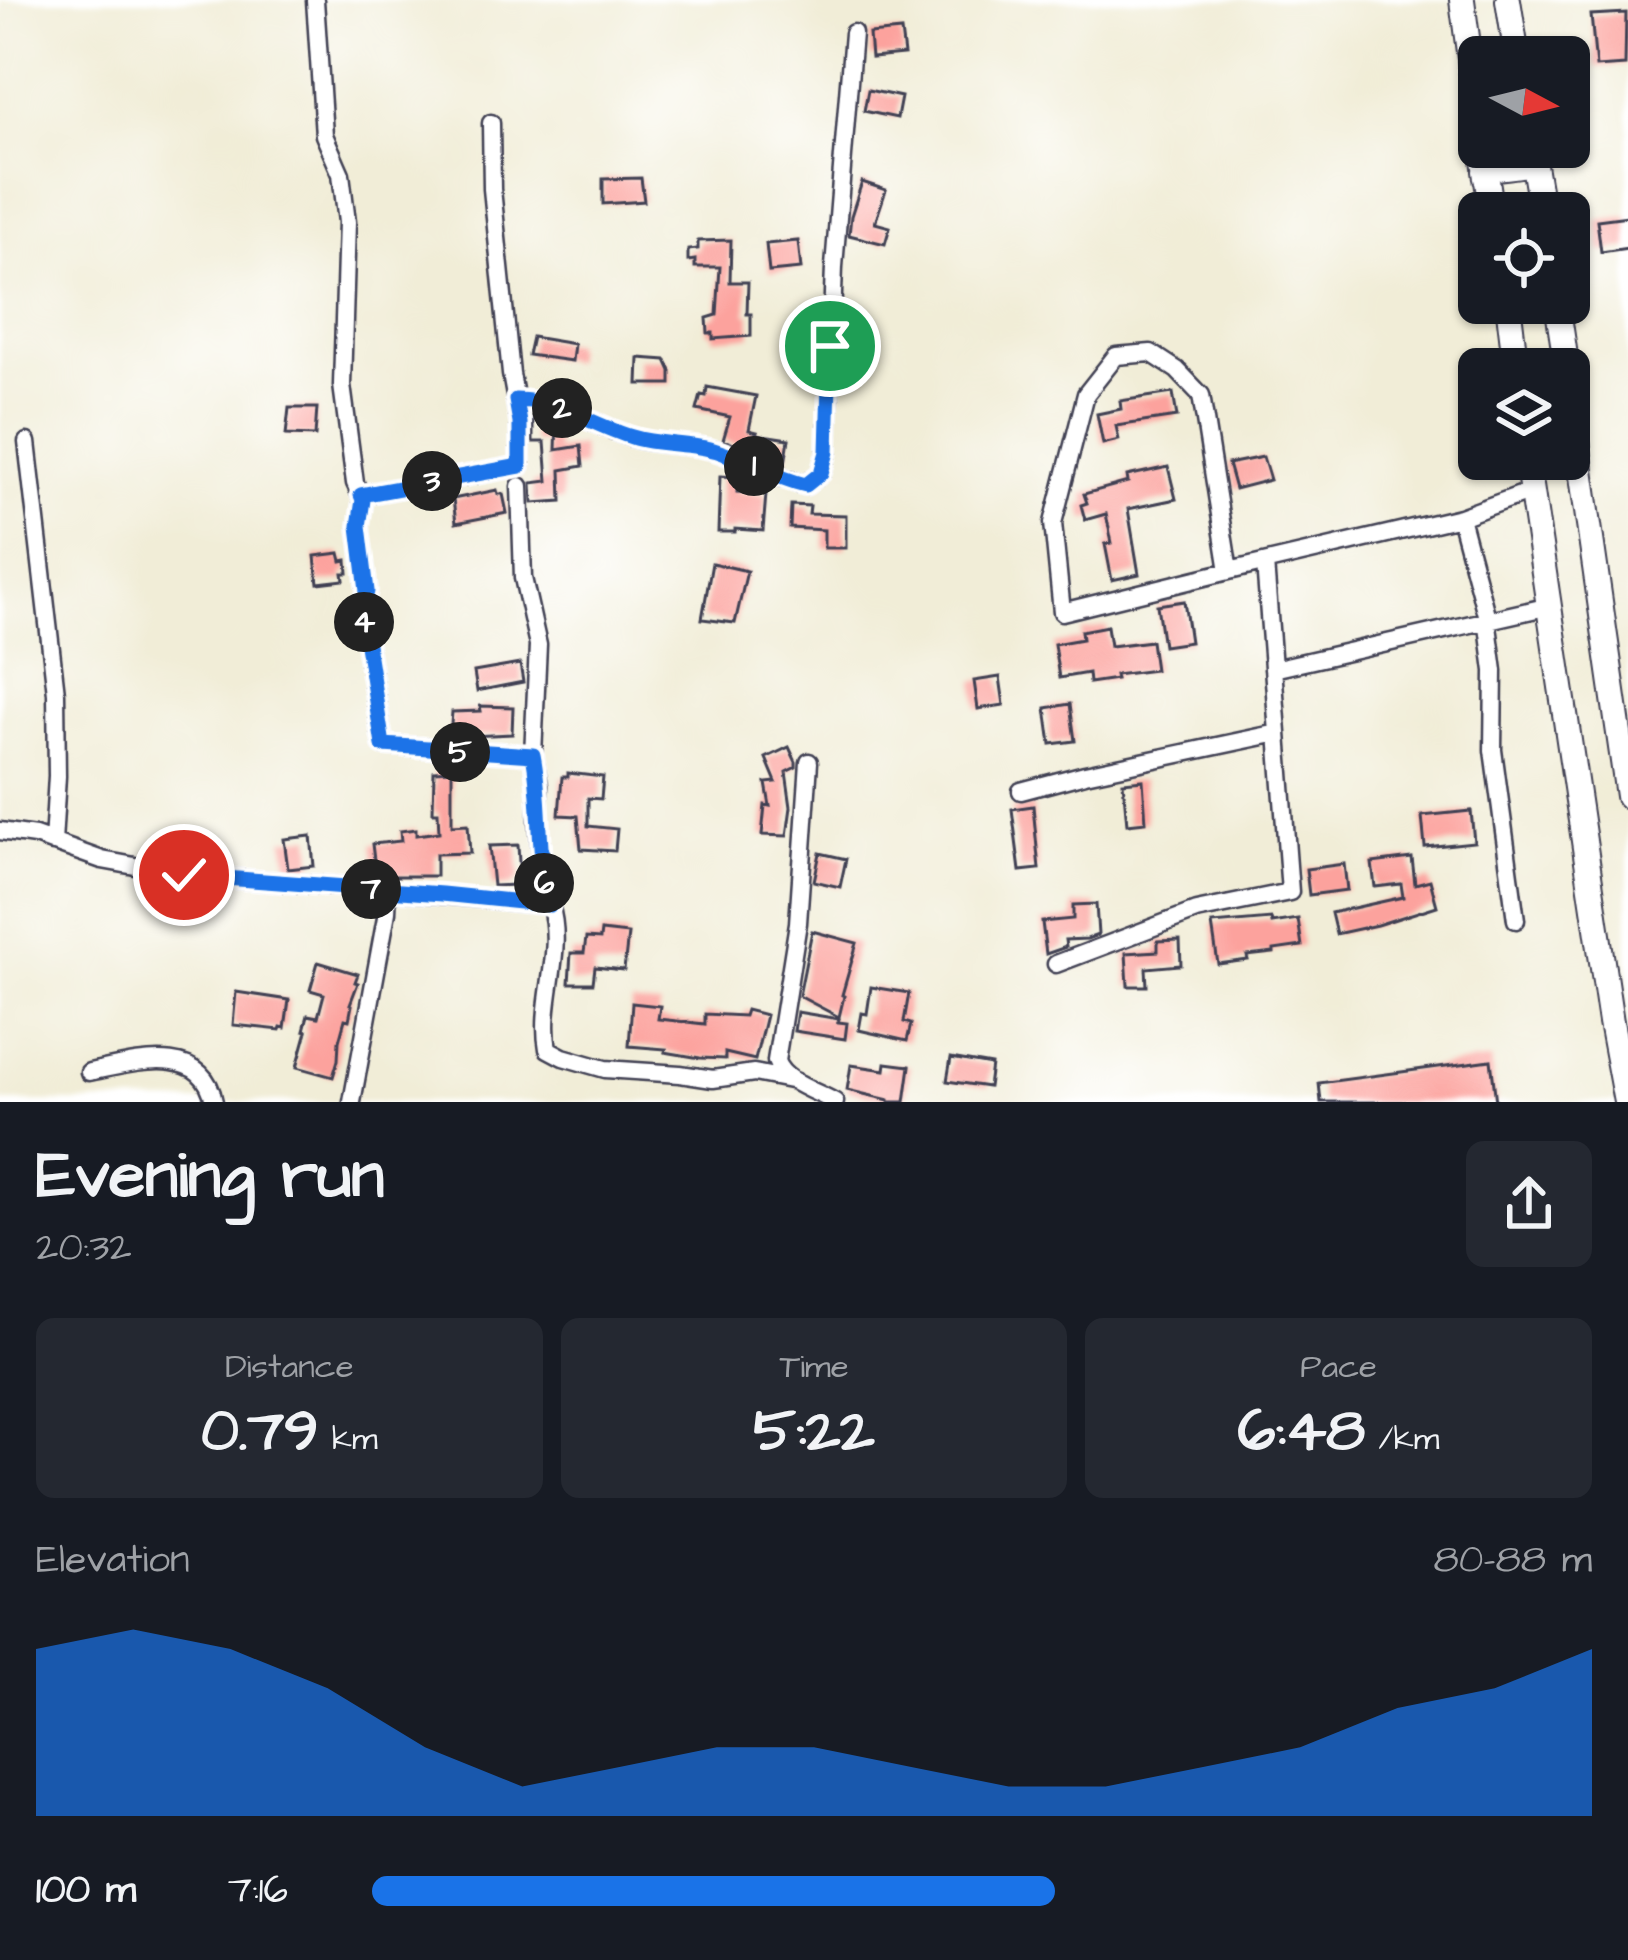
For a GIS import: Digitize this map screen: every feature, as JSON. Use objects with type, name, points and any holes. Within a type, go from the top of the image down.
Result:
[{"type":"highway","points":[[1462,0],[1467,36]]},
{"type":"highway","points":[[1508,0],[1513,36]]},
{"type":"highway","points":[[1485,168],[1486,178]]},
{"type":"highway","points":[[1488,192],[1485,171],[1494,168]]},
{"type":"highway","points":[[1530,480],[1627,1102]]},
{"type":"highway","points":[[1583,480],[1628,796]]},
{"type":"street","points":[[315,0],[324,135],[341,174],[347,222],[342,385],[355,483],[363,500],[359,526],[367,591],[362,613],[383,745],[533,755]]},
{"type":"street","points":[[516,400],[563,408],[638,440],[713,450],[797,483],[806,485],[821,473],[827,452],[834,267],[854,33]]},
{"type":"street","points":[[361,495],[520,466],[520,423],[492,189],[491,123]]},
{"type":"street","points":[[1229,571],[1201,395],[1177,370],[1151,353],[1116,356],[1086,394],[1053,523],[1062,612],[1460,517],[1531,491]]},
{"type":"street","points":[[27,442],[56,693],[53,843]]},
{"type":"street","points":[[520,486],[523,578],[538,645],[533,755],[539,785],[538,820],[544,884],[554,918],[545,1031],[548,1048],[563,1058],[604,1069],[713,1079],[754,1073],[795,1081]]},
{"type":"street","points":[[1460,517],[1487,620],[1494,671],[1493,750],[1516,920]]},
{"type":"street","points":[[1056,964],[1196,911],[1290,892],[1265,563]]},
{"type":"street","points":[[1273,670],[1550,606]]},
{"type":"street","points":[[1021,791],[1278,733]]},
{"type":"street","points":[[808,762],[799,923],[776,1060],[780,1071],[835,1102]]},
{"type":"street","points":[[0,831],[35,836],[102,860],[184,875],[550,905]]},
{"type":"street","points":[[352,1102],[388,890]]},
{"type":"street","points":[[89,1072],[145,1061],[174,1061],[200,1075],[214,1102]]},
{"type":"building","points":[[1626,13],[1625,65],[1596,67],[1591,15]]},
{"type":"building","points":[[901,31],[904,55],[871,58],[869,34]]},
{"type":"building","points":[[868,90],[901,97],[897,118],[864,111]]},
{"type":"building","points":[[641,178],[644,201],[603,204],[603,179]]},
{"type":"building","points":[[862,182],[886,190],[875,223],[890,227],[885,244],[849,235]]},
{"type":"building","points":[[1628,216],[1628,248],[1601,252],[1597,220]]},
{"type":"building","points":[[731,240],[730,282],[748,282],[751,336],[713,339],[707,318],[717,315],[720,267],[695,267],[695,260],[688,261],[688,250],[698,249],[698,241]]},
{"type":"building","points":[[798,241],[801,269],[769,272],[766,244]]},
{"type":"building","points":[[532,337],[574,344],[572,361],[528,355]]},
{"type":"building","points":[[639,358],[666,360],[671,384],[638,384]]},
{"type":"building","points":[[707,387],[756,396],[749,430],[789,439],[785,464],[723,440],[730,417],[697,410]]},
{"type":"building","points":[[1173,393],[1177,417],[1116,426],[1119,440],[1103,444],[1097,414],[1121,409],[1120,401]]},
{"type":"building","points":[[289,408],[317,408],[315,436],[286,435]]},
{"type":"building","points":[[533,415],[557,421],[556,450],[581,446],[583,466],[561,470],[562,501],[533,503],[532,483],[548,481],[545,442],[533,442]]},
{"type":"building","points":[[1263,457],[1270,480],[1235,489],[1228,464]]},
{"type":"building","points":[[1168,467],[1176,499],[1128,509],[1139,574],[1112,580],[1105,544],[1112,543],[1106,514],[1085,520],[1084,494],[1128,482],[1127,476]]},
{"type":"building","points":[[720,476],[737,477],[737,492],[766,494],[763,531],[718,532]]},
{"type":"building","points":[[497,490],[503,494],[507,513],[456,523],[453,499]]},
{"type":"building","points":[[791,505],[810,506],[809,514],[846,515],[846,548],[824,548],[824,530],[790,528]]},
{"type":"building","points":[[340,553],[342,561],[347,560],[344,580],[318,583],[315,556]]},
{"type":"building","points":[[712,563],[747,571],[735,623],[702,619]]},
{"type":"building","points":[[1184,601],[1190,642],[1163,646],[1157,605]]},
{"type":"building","points":[[1107,626],[1110,646],[1151,641],[1155,670],[1089,683],[1088,673],[1059,678],[1054,644],[1082,639],[1081,631]]},
{"type":"building","points":[[520,664],[523,682],[477,691],[474,672]]},
{"type":"building","points":[[1000,677],[1004,705],[978,709],[974,681]]},
{"type":"building","points":[[1070,704],[1075,741],[1051,744],[1046,708]]},
{"type":"building","points":[[480,706],[513,707],[512,734],[450,737],[452,712],[481,711]]},
{"type":"building","points":[[789,747],[796,767],[786,772],[791,807],[787,836],[762,835],[765,805],[770,806],[766,783],[776,782],[766,758]]},
{"type":"building","points":[[452,770],[452,825],[468,824],[470,853],[436,854],[436,876],[376,876],[372,844],[401,841],[400,831],[439,832],[438,812],[433,812],[434,771]]},
{"type":"building","points":[[568,773],[603,777],[601,799],[588,798],[588,826],[617,829],[615,851],[581,849],[578,816],[559,815],[562,777]]},
{"type":"building","points":[[1143,780],[1146,822],[1127,824],[1123,782]]},
{"type":"building","points":[[1033,806],[1039,869],[1020,871],[1012,809]]},
{"type":"building","points":[[1471,811],[1474,842],[1425,847],[1422,816]]},
{"type":"building","points":[[311,836],[314,866],[288,869],[284,839]]},
{"type":"building","points":[[518,845],[520,880],[493,886],[489,846]]},
{"type":"building","points":[[820,853],[846,859],[840,887],[814,881]]},
{"type":"building","points":[[1412,858],[1415,884],[1430,880],[1437,906],[1336,934],[1331,913],[1403,897],[1401,884],[1375,887],[1372,863]]},
{"type":"building","points":[[1344,864],[1347,890],[1309,895],[1306,869]]},
{"type":"building","points":[[1096,904],[1098,935],[1065,940],[1066,947],[1046,954],[1042,922],[1073,919],[1073,905]]},
{"type":"building","points":[[1271,919],[1272,923],[1298,919],[1302,946],[1218,964],[1212,924]]},
{"type":"building","points":[[601,931],[628,934],[624,970],[595,967],[593,983],[569,983],[571,953],[584,953],[586,938],[600,939]]},
{"type":"building","points":[[812,931],[857,943],[839,1017],[799,996]]},
{"type":"building","points":[[1180,940],[1181,965],[1146,968],[1147,986],[1128,986],[1126,953],[1158,951],[1158,941]]},
{"type":"building","points":[[318,962],[358,974],[333,1077],[297,1067],[308,1015],[318,1017],[324,994],[310,990]]},
{"type":"building","points":[[871,987],[909,993],[904,1022],[911,1024],[907,1041],[859,1030]]},
{"type":"building","points":[[236,992],[289,1000],[285,1028],[233,1025]]},
{"type":"building","points":[[632,1003],[660,1006],[658,1019],[705,1024],[705,1014],[744,1016],[746,1010],[766,1015],[755,1060],[725,1053],[725,1059],[700,1058],[629,1046]]},
{"type":"building","points":[[797,1012],[847,1023],[845,1039],[794,1031]]},
{"type":"building","points":[[951,1058],[991,1065],[988,1087],[947,1081]]},
{"type":"building","points":[[1491,1060],[1496,1102],[1321,1102],[1319,1083]]},
{"type":"building","points":[[886,1063],[910,1066],[905,1102],[847,1090],[851,1065],[885,1070]]},
{"type":"route","points":[[184,875],[550,905],[533,755],[383,745],[362,613],[367,591],[359,526],[361,495],[520,466],[516,400],[563,408],[638,440],[713,450],[806,485],[821,473],[827,452],[830,346]]}]
